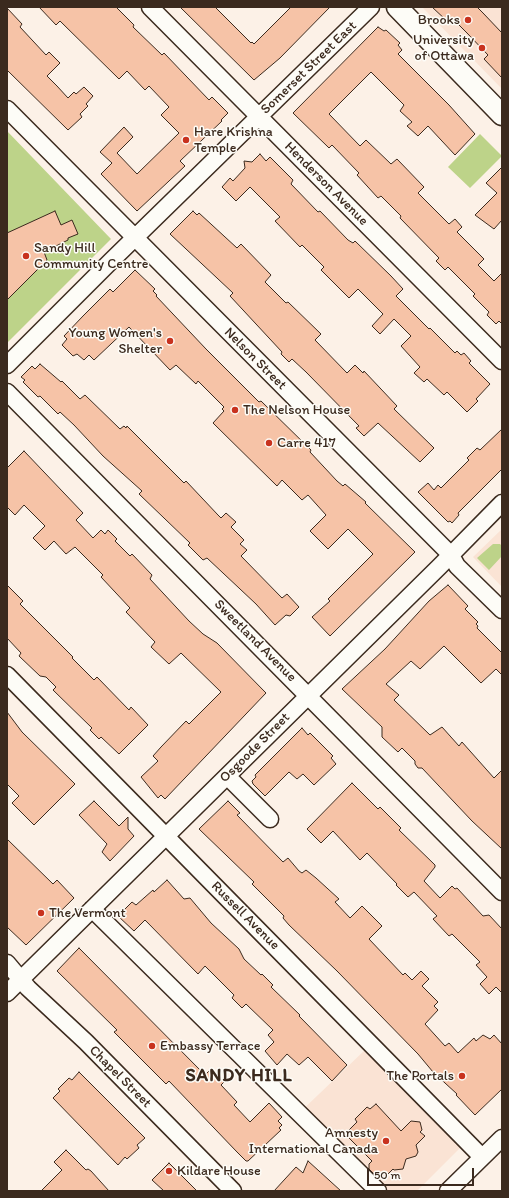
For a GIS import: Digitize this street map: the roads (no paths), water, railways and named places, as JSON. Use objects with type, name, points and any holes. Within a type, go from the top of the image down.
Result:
[{"type":"main road","points":[[397,7],[502,115]]},
{"type":"street","name":"Henderson Avenue","points":[[150,7],[502,361]]},
{"type":"street","name":"Somerset Street East","points":[[7,365],[258,116],[371,7]]},
{"type":"street","name":"Nelson Street","points":[[7,109],[451,555],[457,566],[502,610]]},
{"type":"street","name":"Sweetland Avenue","points":[[7,392],[290,676],[502,892]]},
{"type":"street","name":"Osgoode Street","points":[[7,993],[502,503]]},
{"type":"street","name":"Russell Avenue","points":[[7,674],[482,1157]]},
{"type":"street","points":[[227,776],[270,819]]},
{"type":"street","points":[[92,909],[378,1191]]},
{"type":"street","name":"Chapel Street","points":[[7,963],[28,988],[86,1042],[233,1191]]},
{"type":"street","points":[[448,1191],[502,1138]]},
{"type":"place","name":"Brooks","points":[[468,20]]},
{"type":"place","name":"University of Ottawa","points":[[482,48]]},
{"type":"place","name":"Hare Krishna Temple","points":[[186,140]]},
{"type":"place","name":"Sandy Hill Community Centre","points":[[26,256]]},
{"type":"place","name":"Young Women's Shelter","points":[[170,341]]},
{"type":"place","name":"The Nelson House","points":[[235,410]]},
{"type":"place","name":"Carre 417","points":[[269,443]]},
{"type":"place","name":"The Vermont","points":[[41,913]]},
{"type":"place","name":"Embassy Terrace","points":[[152,1046]]},
{"type":"place","name":"The Portals","points":[[462,1076]]},
{"type":"place","name":"Amnesty International Canada","points":[[386,1141]]},
{"type":"place","name":"Kildare House","points":[[169,1171]]},
{"type":"district","name":"SANDY HILL","points":[[239,1076]]}]
